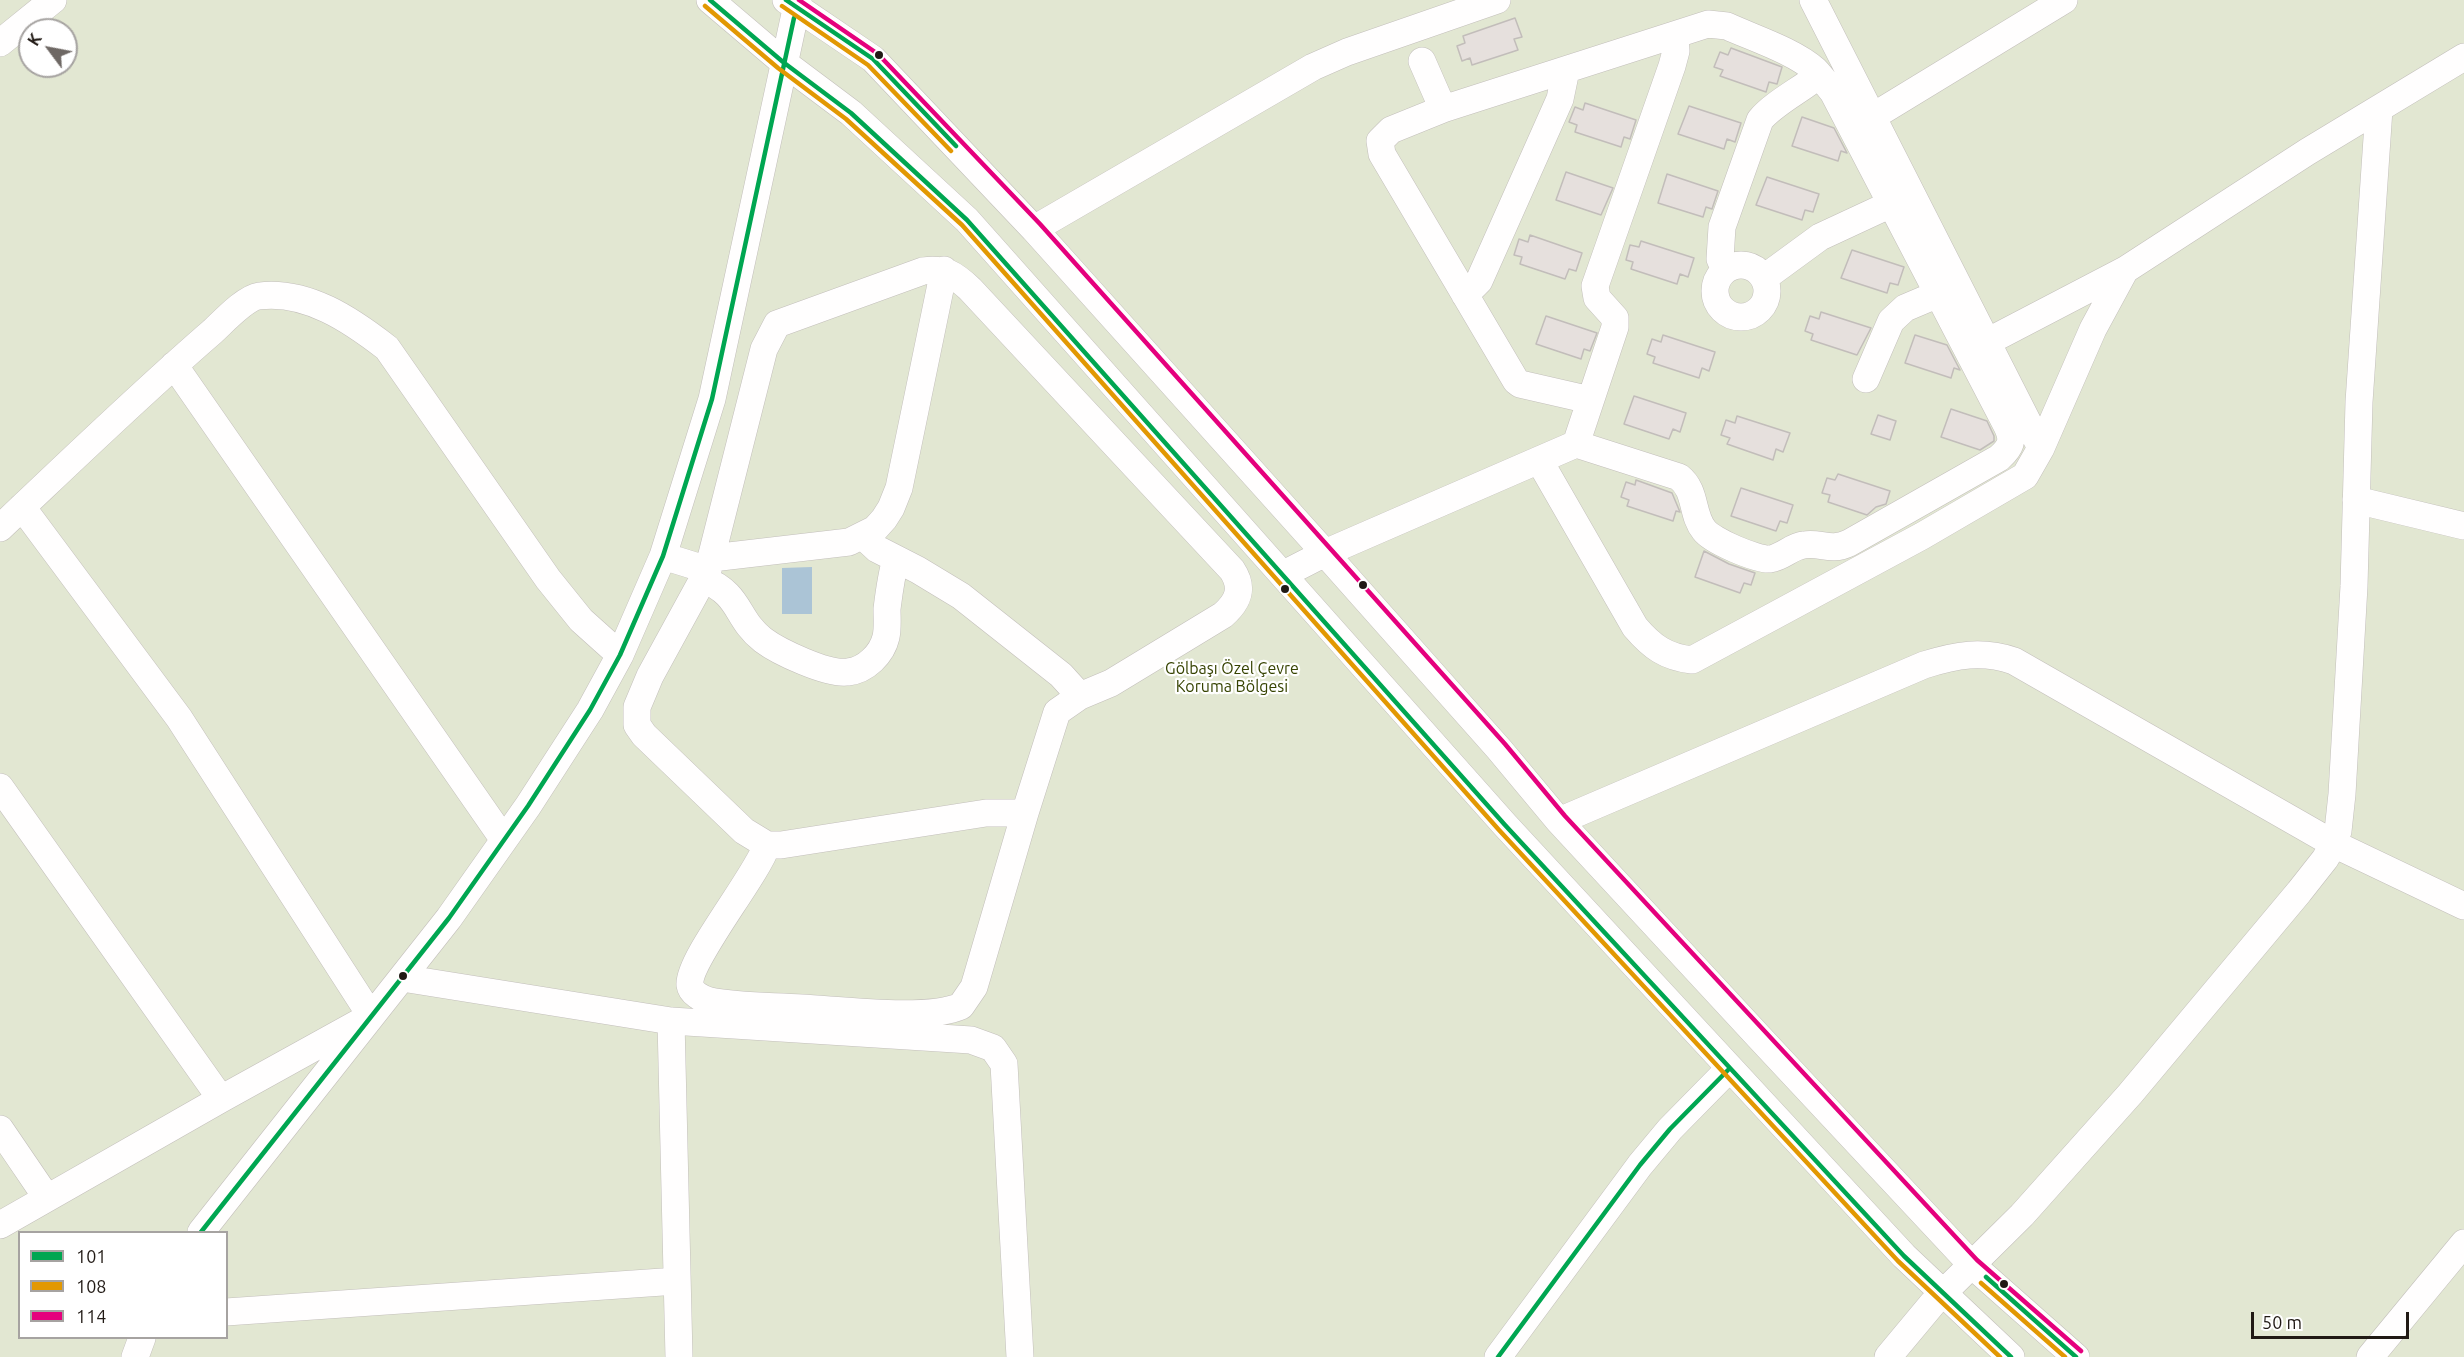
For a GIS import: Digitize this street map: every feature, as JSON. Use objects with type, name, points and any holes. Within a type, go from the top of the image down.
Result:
[{"type":"street","points":[[0,43],[53,0]]},
{"type":"street","points":[[710,0],[783,62],[851,113],[968,220],[1505,825],[1729,1069],[1904,1256],[2012,1357]]},
{"type":"street","points":[[1034,229],[1304,72],[1347,52],[1497,0]]},
{"type":"street","points":[[1813,0],[2042,448]]},
{"type":"street","points":[[1872,117],[2064,0]]},
{"type":"street","points":[[203,1231],[449,918],[590,710],[620,655],[663,556],[712,399],[794,2],[873,59],[1034,229],[1499,749],[1559,821],[1972,1265],[2076,1357]]},
{"type":"street","points":[[1284,574],[1325,553],[1576,444],[1679,477],[1689,487],[1698,521],[1704,531],[1725,544],[1764,559],[1776,557],[1805,544],[1839,548],[1999,458],[2010,446],[2012,440],[2007,426],[1833,93],[1814,69],[1788,54],[1727,26],[1708,24],[1443,109],[1391,129],[1380,141],[1380,148],[1520,384],[1590,400]]},
{"type":"street","points":[[1576,444],[1615,327],[1615,318],[1597,298],[1595,286],[1672,66],[1676,51],[1675,35]]},
{"type":"street","points":[[1987,342],[2125,270],[2307,152],[2464,57]]},
{"type":"street","points":[[1422,61],[1443,109]]},
{"type":"street","points":[[1466,295],[1475,287],[1484,271],[1560,99],[1566,70]]},
{"type":"street","points":[[1725,270],[1720,259],[1722,227],[1760,120],[1766,113],[1819,75]]},
{"type":"street","points":[[1887,1357],[1942,1293],[2022,1215],[2130,1094],[2299,892],[2334,844],[2338,831],[2342,794],[2359,402],[2379,109]]},
{"type":"street","points":[[1764,278],[1820,237],[1891,204]]},
{"type":"street","points":[[1736,266],[1746,266],[1756,270],[1764,278],[1767,288],[1766,299],[1761,309],[1741,318],[1721,309],[1716,300],[1715,289],[1718,278],[1725,270],[1736,266]]},
{"type":"street","points":[[663,556],[708,569],[849,542],[863,536],[884,519],[899,488],[944,270]]},
{"type":"street","points":[[766,845],[750,877],[690,976],[691,989],[702,999],[730,1003],[938,1013],[961,1006],[974,987],[1057,712],[1080,696],[1111,683],[1223,615],[1238,597],[1237,577],[1151,481],[970,289],[954,274],[944,270],[923,272],[777,324],[764,349],[708,569],[650,676],[637,707],[637,725],[644,735],[731,819],[744,831],[766,845],[781,845],[986,813],[1025,813]]},
{"type":"street","points":[[1539,460],[1635,627],[1650,644],[1661,652],[1675,658],[1692,660],[2025,476],[2042,448],[2093,329],[2125,270]]},
{"type":"street","points":[[1866,379],[1896,314],[1938,294]]},
{"type":"street","points":[[0,528],[174,365],[241,307],[256,297],[278,296],[313,303],[353,321],[387,348],[548,579],[581,620],[620,655]]},
{"type":"street","points":[[174,365],[504,840]]},
{"type":"street","points":[[2356,501],[2464,526]]},
{"type":"street","points":[[22,507],[179,718],[371,1016]]},
{"type":"street","points":[[863,536],[877,549],[918,570],[960,596],[1070,683],[1080,696]]},
{"type":"street","points":[[708,569],[751,628],[774,648],[796,659],[846,673],[860,669],[871,662],[886,637],[887,607],[896,559]]},
{"type":"street","points":[[1559,821],[1924,665],[1956,656],[1978,653],[1996,655],[2014,661],[2334,844],[2464,906]]},
{"type":"street","points":[[0,787],[221,1098]]},
{"type":"street","points":[[402,978],[671,1021],[971,1040],[985,1044],[998,1053],[1004,1064],[1020,1357]]},
{"type":"street","points":[[0,1225],[221,1098],[371,1016]]},
{"type":"street","points":[[671,1021],[679,1357]]},
{"type":"street","points":[[1498,1357],[1640,1165],[1670,1129],[1729,1069]]},
{"type":"street","points":[[0,1129],[46,1198]]},
{"type":"street","points":[[2370,1357],[2464,1243]]},
{"type":"street","points":[[228,1312],[677,1281]]},
{"type":"street","points":[[135,1357],[142,1339]]},
{"type":"green space","name":"Gölbaşı Özel Çevre Koruma Bölgesi","points":[[0,0],[2464,0],[2464,1357],[0,1357]]},
{"type":"water","points":[[812,567],[812,614],[782,614],[782,568]]},
{"type":"building","points":[[1515,18],[1522,37],[1514,39],[1518,50],[1472,65],[1470,58],[1462,61],[1457,46],[1465,43],[1463,36]]},
{"type":"building","points":[[1731,48],[1782,67],[1777,84],[1769,82],[1766,92],[1720,76],[1723,70],[1714,67],[1720,52],[1728,55]]},
{"type":"building","points":[[1585,103],[1636,120],[1630,139],[1624,137],[1621,147],[1575,132],[1577,125],[1569,122],[1575,107],[1583,110]]},
{"type":"building","points":[[1689,106],[1741,123],[1735,142],[1727,139],[1724,149],[1678,134]]},
{"type":"building","points":[[1802,117],[1834,128],[1847,153],[1841,151],[1838,161],[1792,146]]},
{"type":"building","points":[[1566,172],[1613,188],[1601,215],[1556,200]]},
{"type":"building","points":[[1667,174],[1718,191],[1712,209],[1706,207],[1703,217],[1658,203]]},
{"type":"building","points":[[1767,177],[1819,194],[1813,212],[1805,210],[1802,220],[1756,205]]},
{"type":"building","points":[[1530,235],[1582,253],[1576,271],[1569,269],[1565,279],[1520,264],[1522,257],[1514,255],[1519,239],[1528,242]]},
{"type":"building","points":[[1641,241],[1694,258],[1688,277],[1680,274],[1677,284],[1631,269],[1633,262],[1626,260],[1630,245],[1639,247]]},
{"type":"building","points":[[1852,250],[1904,267],[1898,285],[1890,283],[1887,293],[1841,278]]},
{"type":"building","points":[[1821,312],[1871,328],[1857,355],[1811,340],[1813,334],[1805,331],[1810,316],[1819,319]]},
{"type":"building","points":[[1546,316],[1597,333],[1590,351],[1584,349],[1581,359],[1536,344]]},
{"type":"building","points":[[1663,335],[1715,352],[1709,371],[1702,368],[1699,378],[1653,363],[1655,357],[1647,354],[1652,339],[1661,342]]},
{"type":"building","points":[[1915,335],[1947,345],[1960,370],[1954,368],[1951,378],[1905,363]]},
{"type":"building","points":[[1634,396],[1686,413],[1680,432],[1673,429],[1669,439],[1624,424]]},
{"type":"building","points":[[1951,409],[1987,421],[1994,441],[1980,450],[1941,437]]},
{"type":"building","points":[[1878,415],[1896,421],[1890,440],[1871,434]]},
{"type":"building","points":[[1737,416],[1790,433],[1783,452],[1776,449],[1773,460],[1727,444],[1730,438],[1721,435],[1726,420],[1735,423]]},
{"type":"building","points":[[1838,474],[1890,491],[1886,504],[1876,507],[1867,515],[1828,502],[1830,495],[1822,493],[1827,478],[1835,480]]},
{"type":"building","points":[[1636,480],[1672,493],[1680,512],[1676,511],[1673,521],[1627,506],[1629,500],[1621,497],[1626,482],[1635,485]]},
{"type":"building","points":[[1741,488],[1793,505],[1787,523],[1780,521],[1776,531],[1731,516]]},
{"type":"building","points":[[1704,551],[1729,564],[1755,573],[1751,585],[1744,583],[1740,593],[1695,577]]},
{"type":"transit line","name":"101","points":[[710,0],[783,62],[851,113],[967,220],[1505,825],[1904,1256],[2011,1357]]},
{"type":"transit line","name":"101","points":[[786,0],[873,59],[956,146]]},
{"type":"transit line","name":"114","points":[[799,0],[878,54],[1040,224],[1505,744],[1565,816],[1977,1260],[2081,1351]]},
{"type":"transit line","name":"108","points":[[705,6],[778,68],[846,119],[962,225],[1499,830],[1898,1261],[2000,1357]]},
{"type":"transit line","name":"108","points":[[782,6],[868,65],[951,151]]},
{"type":"transit line","name":"101","points":[[202,1231],[449,918],[528,806],[590,710],[620,655],[663,556],[712,399],[794,18]]},
{"type":"transit line","name":"101","points":[[1498,1357],[1640,1165],[1670,1129],[1729,1069]]},
{"type":"transit line","name":"101","points":[[1986,1277],[2076,1357]]},
{"type":"transit line","name":"108","points":[[1981,1283],[2065,1357]]}]
